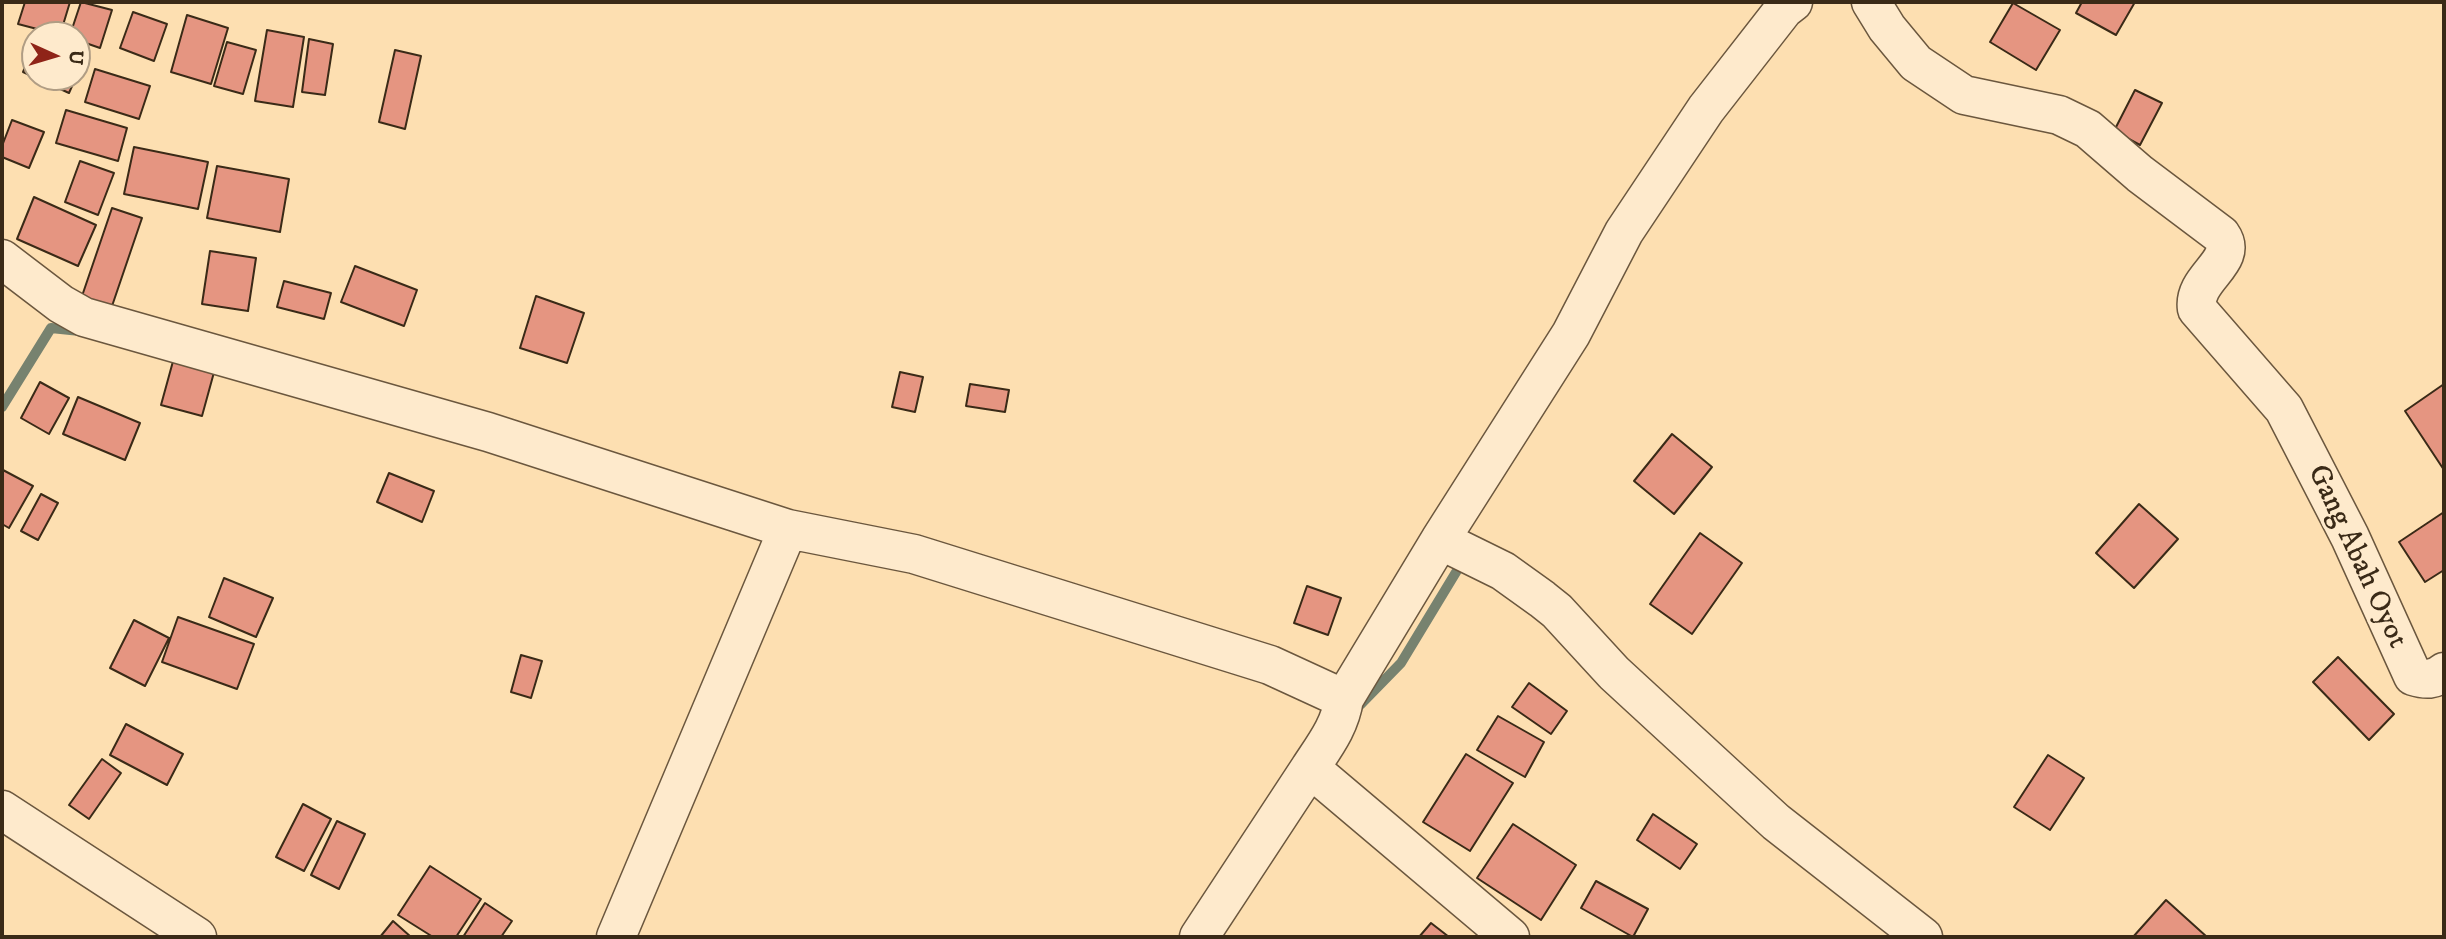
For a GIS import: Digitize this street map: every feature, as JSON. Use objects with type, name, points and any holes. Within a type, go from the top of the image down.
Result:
[{"type":"street","points":[[1199,937],[1337,728],[1344,699],[1440,540],[1571,334],[1624,232],[1706,109],[1784,9],[1793,2]]},
{"type":"street","name":"Gang Abah Oyot","points":[[1871,2],[1887,28],[1916,63],[1964,95],[2059,115],[2088,129],[2140,174],[2221,235],[2226,243],[2226,255],[2198,290],[2197,309],[2284,409],[2350,537],[2413,676],[2430,679],[2444,672]]},
{"type":"street","points":[[2,259],[61,304],[84,317],[488,432],[788,529],[914,554],[1270,665],[1344,699]]},
{"type":"street","points":[[616,937],[788,529]]},
{"type":"street","points":[[1440,540],[1503,571],[1557,611],[1614,673],[1776,822],[1923,937]]},
{"type":"street","points":[[1310,768],[1510,937]]},
{"type":"street","points":[[2,810],[197,937]]},
{"type":"building","points":[[25,2],[70,2],[64,21],[21,21],[21,25],[18,24]]},
{"type":"building","points":[[81,2],[112,10],[100,48],[91,45],[91,21],[75,21]]},
{"type":"building","points":[[2082,2],[2135,2],[2116,35],[2076,13]]},
{"type":"building","points":[[2013,3],[2060,30],[2036,70],[1990,42]]},
{"type":"building","points":[[133,12],[167,24],[154,61],[120,48]]},
{"type":"building","points":[[187,15],[228,28],[211,84],[171,72]]},
{"type":"building","points":[[267,30],[304,37],[293,107],[255,101]]},
{"type":"building","points":[[309,39],[333,44],[325,95],[302,92]]},
{"type":"building","points":[[227,42],[256,50],[243,94],[214,86]]},
{"type":"building","points":[[395,50],[421,56],[405,129],[379,122]]},
{"type":"building","points":[[95,69],[150,86],[139,119],[85,102],[88,91],[91,91]]},
{"type":"building","points":[[2135,90],[2162,103],[2140,145],[2114,131]]},
{"type":"building","points":[[66,110],[127,128],[118,161],[56,143]]},
{"type":"building","points":[[12,120],[44,132],[29,168],[2,157],[2,146]]},
{"type":"building","points":[[134,147],[208,162],[198,209],[124,194]]},
{"type":"building","points":[[80,161],[114,173],[98,215],[65,202]]},
{"type":"building","points":[[217,166],[289,179],[280,232],[207,218]]},
{"type":"building","points":[[34,197],[96,225],[78,266],[17,239]]},
{"type":"building","points":[[112,208],[142,218],[111,309],[81,299]]},
{"type":"building","points":[[210,251],[256,258],[248,311],[202,304]]},
{"type":"building","points":[[355,266],[417,290],[404,326],[341,302]]},
{"type":"building","points":[[284,281],[331,293],[324,319],[277,307]]},
{"type":"building","points":[[536,296],[584,313],[567,363],[520,348]]},
{"type":"building","points":[[175,354],[216,365],[202,416],[161,405]]},
{"type":"building","points":[[900,372],[923,377],[915,412],[892,407]]},
{"type":"building","points":[[40,382],[69,398],[49,434],[21,418]]},
{"type":"building","points":[[970,384],[1009,390],[1005,412],[966,406]]},
{"type":"building","points":[[2444,384],[2444,470],[2405,411]]},
{"type":"building","points":[[78,397],[140,423],[125,460],[63,434]]},
{"type":"building","points":[[1672,434],[1712,467],[1674,514],[1634,481]]},
{"type":"building","points":[[3,470],[33,486],[9,528],[2,524]]},
{"type":"building","points":[[389,473],[434,491],[422,522],[377,502]]},
{"type":"building","points":[[41,494],[58,503],[38,540],[21,531]]},
{"type":"building","points":[[2139,504],[2178,539],[2134,588],[2096,553]]},
{"type":"building","points":[[2444,512],[2444,570],[2425,582],[2399,542]]},
{"type":"building","points":[[1700,533],[1742,563],[1692,634],[1650,604]]},
{"type":"building","points":[[224,578],[273,598],[256,637],[209,617]]},
{"type":"building","points":[[1307,586],[1341,598],[1328,635],[1294,623]]},
{"type":"building","points":[[178,617],[254,644],[237,689],[162,662]]},
{"type":"building","points":[[134,620],[169,638],[145,686],[110,668]]},
{"type":"building","points":[[521,655],[542,661],[531,698],[511,692]]},
{"type":"building","points":[[2338,657],[2394,714],[2369,740],[2313,682]]},
{"type":"building","points":[[1529,683],[1567,711],[1551,734],[1512,707]]},
{"type":"building","points":[[1498,716],[1544,742],[1525,777],[1477,750]]},
{"type":"building","points":[[126,724],[183,754],[167,785],[110,755]]},
{"type":"building","points":[[1466,754],[1513,783],[1470,851],[1423,822]]},
{"type":"building","points":[[2048,755],[2084,778],[2050,830],[2014,807]]},
{"type":"building","points":[[102,759],[121,773],[89,819],[69,805]]},
{"type":"building","points":[[303,804],[331,819],[304,871],[276,857]]},
{"type":"building","points":[[1653,814],[1697,844],[1680,869],[1637,840]]},
{"type":"building","points":[[337,821],[365,834],[339,889],[311,875]]},
{"type":"building","points":[[1513,824],[1576,865],[1541,920],[1477,878]]},
{"type":"building","points":[[430,866],[481,899],[456,937],[433,937],[398,915]]},
{"type":"building","points":[[1596,881],[1648,909],[1633,937],[1581,908]]},
{"type":"building","points":[[2166,900],[2207,937],[2133,937]]},
{"type":"building","points":[[485,903],[512,921],[501,937],[463,937]]},
{"type":"building","points":[[393,921],[411,937],[380,937]]},
{"type":"building","points":[[1431,923],[1449,937],[1419,937]]},
{"type":"waterway","points":[[2,407],[51,328],[80,331]]},
{"type":"waterway","points":[[1360,705],[1401,663],[1464,559]]}]
